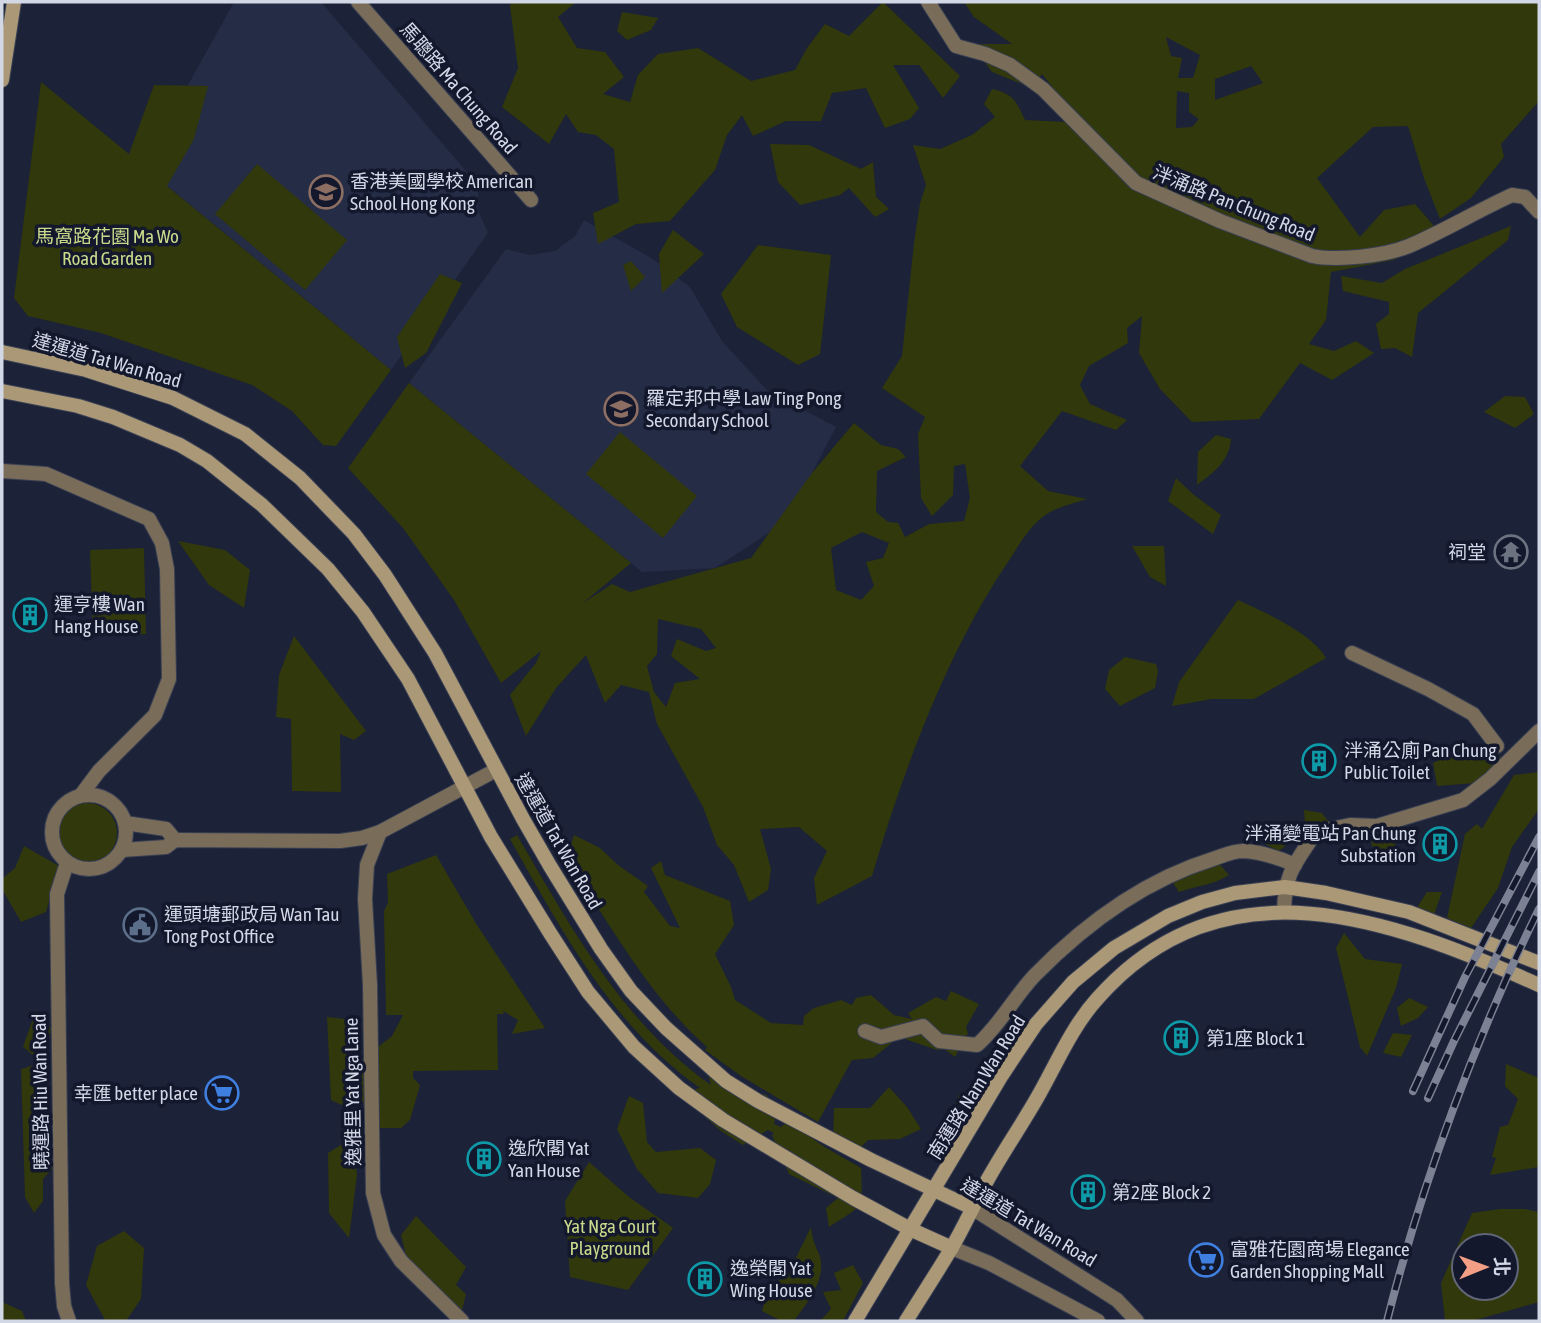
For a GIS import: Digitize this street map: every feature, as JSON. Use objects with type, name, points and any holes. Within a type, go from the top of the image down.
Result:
[{"type":"main road","points":[[2,80],[14,2]]},
{"type":"main road","name":"達運道 Tat Wan Road","points":[[2,352],[86,370],[173,398],[245,434],[278,459],[324,501],[354,534],[385,575],[435,653],[523,819],[601,949],[631,991],[666,1028],[726,1081],[758,1101],[881,1165],[972,1208]]},
{"type":"main road","points":[[2,391],[78,406],[113,417],[180,446],[207,461],[262,505],[328,569],[363,612],[408,679],[491,837],[588,992],[634,1046],[679,1088],[723,1120],[853,1198],[952,1248]]},
{"type":"main road","name":"南運路 Nam Wan Road","points":[[855,1321],[1036,1024],[1073,982],[1114,948],[1168,916],[1202,902],[1235,893],[1285,887],[1326,893],[1409,912],[1539,963]]},
{"type":"main road","points":[[906,1321],[952,1248],[972,1208],[1038,1098],[1068,1039],[1096,1000],[1133,962],[1177,936],[1241,915],[1284,911],[1327,914],[1424,938],[1539,985]]},
{"type":"street","name":"馬聰路 Ma Chung Road","points":[[358,2],[531,200]]},
{"type":"street","name":"泮涌路 Pan Chung Road","points":[[928,2],[956,46],[1010,65],[1042,89],[1136,183],[1220,221],[1312,256],[1327,259],[1382,253],[1407,247],[1512,195],[1525,197],[1539,212]]},
{"type":"street","points":[[2,471],[46,474],[149,519],[162,542],[167,569],[169,679],[155,715],[99,771],[81,795]]},
{"type":"street","points":[[1352,653],[1473,714],[1497,747]]},
{"type":"street","points":[[1284,911],[1285,887],[1316,832],[1350,825],[1377,826],[1463,800],[1490,779],[1539,731]]},
{"type":"street","points":[[122,850],[166,847],[175,840],[340,841],[362,838],[380,832],[496,770]]},
{"type":"street","points":[[81,795],[104,797],[121,813],[125,823],[122,850],[101,868],[89,870],[67,863],[58,854],[53,843],[51,831],[54,818],[70,799],[81,795]]},
{"type":"street","points":[[125,823],[166,829],[175,840]]},
{"type":"street","name":"逸雅里 Yat Nga Lane","points":[[380,832],[367,865],[366,899],[373,1194],[384,1235],[401,1261],[462,1321]]},
{"type":"street","points":[[865,1031],[881,1037],[923,1026],[939,1041],[976,1045],[990,1033],[1032,978],[1063,947],[1120,903],[1190,866],[1240,851],[1269,854],[1295,865]]},
{"type":"street","name":"曉運路 Hiu Wan Road","points":[[67,863],[57,894],[62,1283],[64,1306],[69,1321]]},
{"type":"street","name":"達運道 Tat Wan Road","points":[[972,1208],[1118,1300],[1137,1321]]},
{"type":"street","points":[[952,1248],[989,1262],[1098,1321]]},
{"type":"shaded area","name":"香港美國學校 American School Hong Kong","points":[[234,2],[321,2],[478,185],[478,210],[488,233],[391,370],[143,166]]},
{"type":"shaded area","name":"羅定邦中學 Law Ting Pong Secondary School","points":[[584,220],[653,259],[690,287],[722,341],[767,390],[836,427],[787,521],[715,568],[642,572],[409,383],[506,249],[530,255],[555,251],[575,236]]},
{"type":"green space","points":[[511,2],[576,2],[558,17],[577,48],[605,52],[624,77],[603,94],[630,102],[638,75],[658,54],[698,48],[751,81],[795,70],[825,24],[849,36],[883,2],[960,76],[943,98],[919,65],[893,65],[919,108],[910,119],[885,128],[866,88],[832,93],[821,121],[786,121],[753,136],[742,115],[727,135],[715,170],[670,221],[636,224],[598,244],[593,213],[619,202],[614,149],[596,135],[578,132],[566,114],[549,144],[502,107],[518,68]]},
{"type":"green space","points":[[964,2],[1539,2],[1539,101],[1501,144],[1504,157],[1471,198],[1440,219],[1408,126],[1373,127],[1317,178],[1360,237],[1384,210],[1415,204],[1440,233],[1394,260],[1331,272],[1326,320],[1309,344],[1334,351],[1356,341],[1374,353],[1332,380],[1300,363],[1259,419],[1192,422],[1160,389],[1139,353],[1142,316],[1127,328],[1128,343],[1089,366],[1080,385],[1090,404],[1127,420],[1116,430],[1062,411],[1020,466],[1048,491],[1087,499],[1056,509],[1036,523],[988,594],[947,671],[929,712],[872,876],[817,905],[814,878],[827,851],[799,827],[760,829],[771,869],[768,890],[749,902],[734,865],[717,845],[703,807],[657,724],[649,692],[621,685],[605,703],[586,655],[556,688],[526,736],[510,695],[536,663],[541,651],[501,683],[454,600],[403,528],[348,468],[409,383],[631,563],[583,603],[612,584],[630,592],[751,558],[812,473],[854,423],[881,445],[898,449],[906,457],[877,471],[876,512],[888,522],[898,523],[905,537],[929,524],[964,521],[970,498],[965,464],[954,466],[953,495],[932,516],[921,498],[918,434],[925,417],[882,388],[902,356],[914,243],[920,203],[926,185],[913,145],[940,149],[972,135],[995,117],[984,104],[992,89],[1013,99],[1025,120],[1066,122],[1053,88],[1042,74],[1032,88],[992,72],[971,44],[1012,44],[974,17]],"holes":[[[1166,37],[1200,55],[1193,78],[1178,78],[1182,58],[1171,56]],[[1251,66],[1263,83],[1215,100],[1215,79]],[[1177,91],[1189,93],[1189,112],[1199,119],[1192,127],[1176,128]],[[862,532],[889,543],[883,558],[866,562],[874,586],[861,600],[836,590],[831,548]],[[658,619],[701,629],[716,648],[706,651],[677,639],[671,656],[700,679],[675,683],[666,707],[654,692],[647,666],[657,654]]]},
{"type":"green space","points":[[622,12],[658,18],[651,30],[627,40],[617,31]]},
{"type":"green space","name":"馬窩路花園 Ma Wo Road Garden","points":[[41,82],[129,154],[154,85],[208,86],[194,139],[167,186],[391,370],[336,446],[323,445],[292,411],[252,385],[101,333],[28,316],[14,298]]},
{"type":"green space","points":[[770,144],[809,145],[861,169],[873,162],[876,197],[889,209],[875,217],[849,188],[840,195],[800,205],[778,182]]},
{"type":"green space","points":[[257,164],[347,240],[305,290],[215,214]]},
{"type":"green space","points":[[1511,226],[1508,240],[1418,313],[1412,357],[1395,348],[1381,349],[1376,324],[1389,314],[1389,302],[1343,291],[1341,276],[1382,283],[1405,269]]},
{"type":"green space","points":[[673,230],[704,254],[662,293],[659,254]]},
{"type":"green space","points":[[758,245],[831,255],[820,354],[798,365],[737,327],[721,294]]},
{"type":"green space","points":[[631,261],[645,277],[631,291],[623,265]]},
{"type":"green space","points":[[440,274],[462,283],[426,353],[405,368],[397,337]]},
{"type":"green space","points":[[1505,396],[1525,397],[1534,414],[1515,428],[1484,412]]},
{"type":"green space","points":[[620,432],[697,496],[663,538],[586,474]]},
{"type":"green space","points":[[1216,435],[1231,439],[1230,447],[1215,471],[1197,485],[1198,452]]},
{"type":"green space","points":[[1176,478],[1221,515],[1213,534],[1168,501]]},
{"type":"green space","points":[[178,541],[225,550],[250,570],[244,608],[209,585]]},
{"type":"green space","points":[[1132,546],[1164,546],[1166,586],[1150,577]]},
{"type":"green space","points":[[144,548],[146,634],[93,636],[90,550]]},
{"type":"green space","points":[[1238,600],[1299,632],[1326,658],[1254,699],[1212,699],[1172,706],[1179,682]]},
{"type":"green space","points":[[294,636],[366,731],[354,740],[340,734],[341,792],[292,791],[291,719],[276,717],[279,675]]},
{"type":"green space","points":[[1125,657],[1156,664],[1158,671],[1155,688],[1120,706],[1105,689],[1109,670]]},
{"type":"green space","points":[[1490,747],[1503,760],[1476,783],[1437,786],[1433,763],[1462,748]]},
{"type":"green space","points":[[1539,772],[1539,809],[1512,847],[1498,888],[1471,928],[1447,918],[1465,834],[1477,824],[1482,829],[1514,775]]},
{"type":"green space","points":[[87,803],[104,808],[112,816],[117,833],[112,850],[104,858],[87,863],[70,858],[62,850],[57,833],[62,816],[70,808]]},
{"type":"green space","points":[[1304,810],[1322,813],[1329,822],[1301,833],[1279,851],[1265,844],[1277,827],[1305,824]]},
{"type":"green space","points":[[1385,822],[1398,841],[1389,853],[1373,849],[1368,829]]},
{"type":"green space","points":[[517,835],[578,938],[625,1003],[651,1033],[711,1085],[704,1061],[745,1091],[767,1095],[776,1115],[774,1124],[781,1127],[788,1121],[861,1168],[861,1199],[855,1210],[829,1227],[826,1208],[838,1198],[789,1174],[772,1135],[774,1133],[768,1130],[743,1145],[721,1131],[686,1100],[700,1088],[669,1064],[641,1036],[592,975],[549,908],[510,839]]},
{"type":"green space","points":[[574,835],[600,848],[618,865],[648,886],[644,892],[670,926],[680,928],[651,868],[661,861],[665,875],[730,901],[734,925],[715,954],[735,1000],[771,1023],[803,1025],[804,1016],[814,1008],[841,1000],[852,1005],[856,998],[871,995],[894,1015],[912,1019],[908,1013],[936,997],[946,1001],[951,991],[979,1004],[966,1027],[968,1033],[955,1057],[944,1049],[937,1050],[899,1037],[873,1058],[852,1060],[818,1122],[741,1076],[705,1050],[707,1047],[673,1013],[630,957],[591,897],[594,896],[592,891],[567,855]]},
{"type":"green space","points":[[24,846],[59,866],[46,912],[21,922],[2,889],[2,879],[15,868]]},
{"type":"green space","points":[[1209,852],[1229,875],[1179,892],[1173,883],[1195,871],[1200,855]]},
{"type":"green space","points":[[436,855],[477,925],[545,1028],[512,1034],[518,1020],[503,1011],[504,1014],[497,1014],[498,1070],[413,1071],[413,1078],[420,1085],[410,1120],[401,1128],[377,1128],[360,1097],[360,1061],[392,1036],[403,1015],[386,1015],[384,911],[388,903],[387,874]]},
{"type":"green space","points":[[1427,892],[1442,892],[1433,918],[1416,909]]},
{"type":"green space","points":[[1344,933],[1365,959],[1402,964],[1396,988],[1367,1056],[1360,1047],[1336,948]]},
{"type":"green space","points":[[1409,998],[1428,1007],[1418,1018],[1401,1026],[1397,1008]]},
{"type":"green space","points":[[36,1010],[51,1028],[47,1049],[39,1060],[23,1047]]},
{"type":"green space","points":[[327,1017],[345,1019],[361,1052],[350,1070],[352,1082],[348,1108],[331,1100]]},
{"type":"green space","points":[[1393,1033],[1412,1035],[1401,1057],[1383,1053]]},
{"type":"green space","points":[[38,1064],[35,1140],[49,1146],[52,1169],[43,1179],[43,1201],[34,1213],[25,1197],[21,1069]]},
{"type":"green space","points":[[1506,1064],[1539,1078],[1539,1167],[1490,1175],[1496,1158],[1492,1157],[1500,1127],[1508,1125],[1518,1099],[1505,1086]]},
{"type":"green space","points":[[889,1087],[907,1107],[921,1129],[900,1139],[868,1140],[851,1157],[833,1144],[834,1108],[870,1108]]},
{"type":"green space","points":[[974,1088],[980,1105],[960,1120],[948,1134],[942,1132],[959,1095]]},
{"type":"green space","points":[[629,1096],[643,1103],[647,1142],[656,1152],[700,1148],[716,1160],[710,1184],[698,1198],[658,1193],[637,1169],[617,1129]]},
{"type":"green space","points":[[352,1138],[357,1175],[349,1238],[329,1213],[328,1153]]},
{"type":"green space","name":"Yat Nga Court Playground","points":[[589,1162],[629,1197],[673,1228],[628,1290],[570,1277],[565,1201]]},
{"type":"green space","points":[[1500,1209],[1539,1212],[1539,1302],[1472,1321],[1445,1321],[1441,1283],[1450,1263],[1450,1302],[1520,1302],[1520,1232],[1464,1232],[1472,1213]]},
{"type":"green space","points":[[416,1216],[466,1267],[456,1285],[466,1294],[461,1315],[448,1301],[413,1284],[401,1235]]},
{"type":"green space","points":[[811,1227],[821,1272],[810,1298],[794,1321],[781,1321],[762,1311],[768,1290],[789,1272]]},
{"type":"green space","points":[[124,1231],[144,1248],[141,1299],[126,1321],[105,1320],[86,1285],[97,1246]]},
{"type":"green space","points":[[853,1265],[863,1283],[843,1321],[820,1321],[831,1309],[823,1292],[841,1290],[834,1273]]},
{"type":"green space","points":[[2,1302],[22,1311],[26,1321],[2,1321]]},
{"type":"railway","points":[[1413,1091],[1465,977],[1539,837]]},
{"type":"railway","points":[[1428,1098],[1539,872]]},
{"type":"railway","points":[[1387,1321],[1417,1216],[1452,1111],[1472,1059],[1539,909]]},
{"type":"place","name":"香港美國學校 American School Hong Kong","points":[[326,192]]},
{"type":"place","name":"羅定邦中學 Law Ting Pong Secondary School","points":[[621,409]]},
{"type":"place","name":"祠堂","points":[[1511,552]]},
{"type":"place","name":"運亨樓 Wan Hang House","points":[[30,615]]},
{"type":"place","name":"泮涌公廁 Pan Chung Public Toilet","points":[[1319,761]]},
{"type":"place","name":"泮涌變電站 Pan Chung Substation","points":[[1440,844]]},
{"type":"place","name":"運頭塘郵政局 Wan Tau Tong Post Office","points":[[140,925]]},
{"type":"place","name":"第1座 Block 1","points":[[1181,1038]]},
{"type":"place","name":"幸匯 better place","points":[[222,1093]]},
{"type":"place","name":"逸欣閣 Yat Yan House","points":[[484,1159]]},
{"type":"place","name":"第2座 Block 2","points":[[1088,1192]]},
{"type":"place","name":"富雅花園商場 Elegance Garden Shopping Mall","points":[[1206,1260]]},
{"type":"place","name":"逸榮閣 Yat Wing House","points":[[705,1279]]}]
